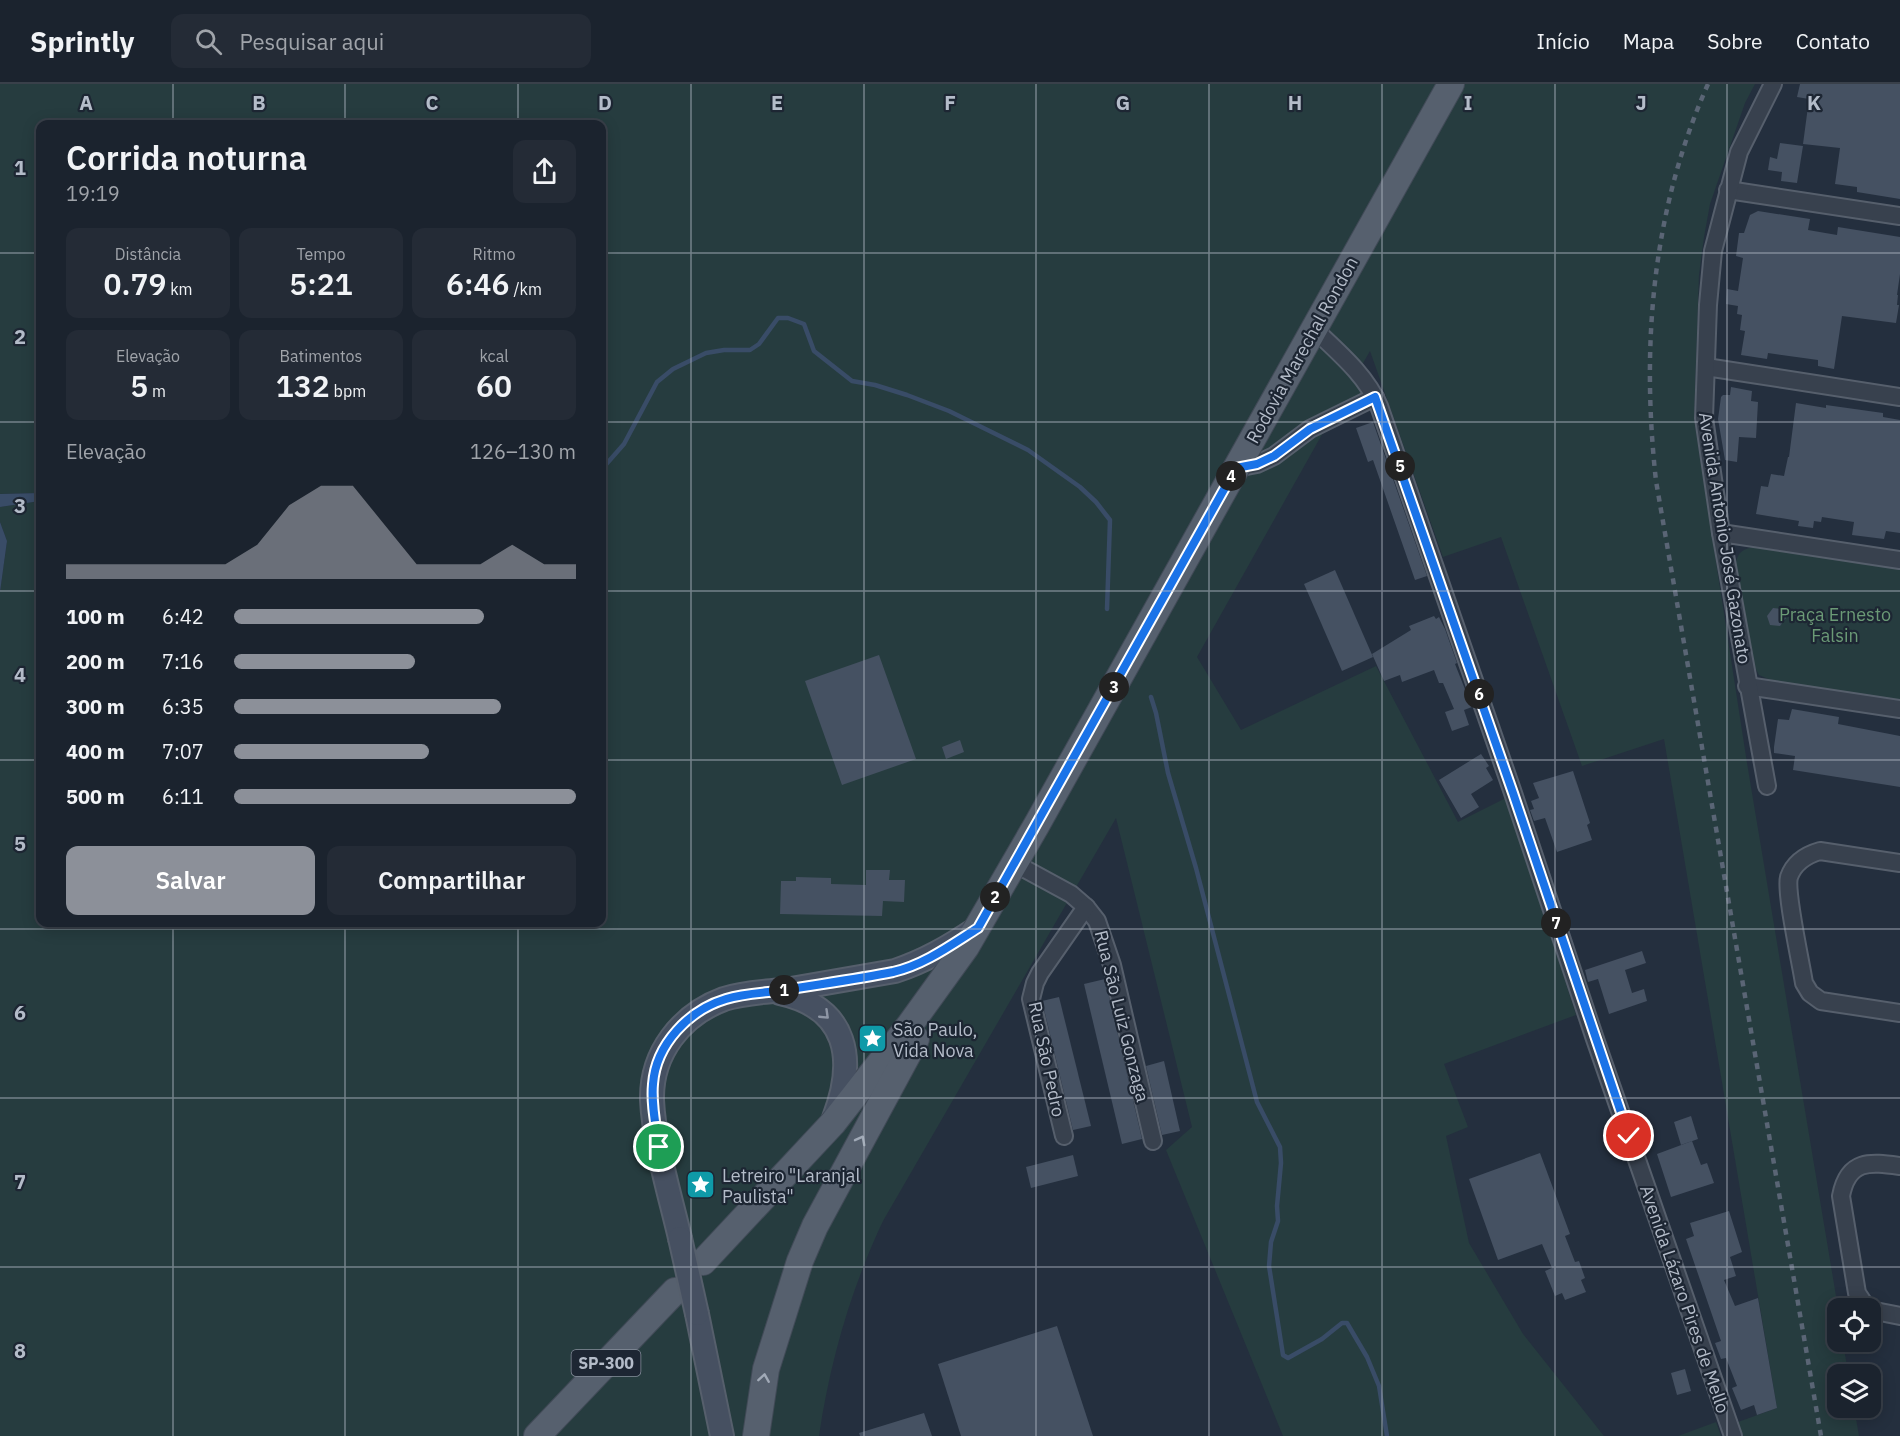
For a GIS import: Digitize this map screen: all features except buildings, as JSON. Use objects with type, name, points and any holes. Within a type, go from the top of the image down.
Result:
[{"type":"main road","name":"Rodovia Marechal Rondon","points":[[703,1262],[833,1123],[909,1026],[972,937],[1451,84]]},
{"type":"main road","points":[[722,1436],[655,1120],[653,1082],[656,1066],[679,1028],[702,1010],[725,999],[895,971],[923,961],[972,937]]},
{"type":"main road","points":[[756,1436],[766,1369],[800,1261],[815,1226],[972,937]]},
{"type":"main road","points":[[773,992],[793,996],[813,1004],[836,1026],[843,1042],[845,1060],[842,1099],[833,1123]]},
{"type":"main road","name":"SP-300","points":[[537,1436],[675,1291]]},
{"type":"street","name":"Avenida Antonio José Gazonato","points":[[1767,786],[1747,686],[1705,426],[1708,305],[1713,252],[1739,152],[1773,84]]},
{"type":"street","points":[[1728,189],[1900,216]]},
{"type":"street","name":"Avenida Lázaro Pires de Mello","points":[[1314,329],[1352,366],[1375,397],[1733,1436]]},
{"type":"street","points":[[1706,367],[1900,397]]},
{"type":"street","points":[[1236,468],[1257,464],[1274,456],[1310,429],[1375,397]]},
{"type":"street","points":[[1721,532],[1900,560]]},
{"type":"street","points":[[1747,686],[1900,709]]},
{"type":"street","points":[[1900,863],[1820,852],[1798,863],[1788,885],[1804,983],[1810,993],[1821,1001],[1900,1013]]},
{"type":"street","name":"Rua São Luiz Gonzaga","points":[[1014,863],[1071,894],[1097,921],[1109,955],[1153,1142]]},
{"type":"street","name":"Rua São Pedro","points":[[1064,1136],[1031,999],[1040,973],[1086,907]]},
{"type":"street","points":[[1861,1298],[1857,1293],[1841,1196],[1842,1188],[1851,1173],[1864,1164],[1873,1162],[1900,1166]]},
{"type":"street","points":[[1881,1312],[1900,1316]]},
{"type":"green space","points":[[0,84],[1755,84],[1745,103],[1710,204],[1699,275],[1694,419],[1747,763],[1836,1298],[1827,1298],[1827,1352],[1845,1352],[1846,1364],[1827,1364],[1827,1418],[1856,1418],[1859,1436],[1742,1436],[1738,1422],[1777,1408],[1664,739],[1582,766],[1501,537],[1443,557],[1370,351],[1354,379],[1364,392],[1338,406],[1197,657],[1241,730],[1376,666],[1458,822],[1506,798],[1576,1015],[1444,1064],[1468,1127],[1446,1136],[1469,1243],[1523,1334],[1604,1436],[1283,1436],[1166,1150],[1192,1127],[1116,818],[883,1221],[861,1273],[843,1326],[829,1380],[819,1436],[0,1436],[0,592],[7,541],[0,522],[0,507],[36,502],[36,927],[606,927],[606,120],[36,120],[36,493],[0,494]]},
{"type":"green space","name":"Praça Ernesto Falsin","points":[[1755,547],[1900,569],[1900,700],[1773,681],[1759,675],[1752,662],[1736,564],[1742,551]]},
{"type":"green space","points":[[1716,1422],[1721,1436],[1678,1436]]},
{"type":"water","points":[[36,493],[36,502],[0,507],[0,494]]},
{"type":"water","points":[[0,522],[7,541],[0,592]]},
{"type":"waterway","points":[[606,464],[624,444],[657,382],[673,369],[706,353],[750,350],[759,344],[778,318],[788,318],[804,324],[814,351],[852,381],[875,385],[949,411],[1028,450],[1080,487],[1110,520],[1107,609]]},
{"type":"waterway","points":[[1151,697],[1168,773],[1196,868],[1257,1102],[1280,1147],[1278,1221],[1271,1242],[1269,1266],[1283,1355],[1288,1358],[1322,1339],[1342,1323],[1347,1323],[1367,1357],[1379,1386],[1387,1436]]},
{"type":"railway","points":[[1708,84],[1689,132],[1674,180],[1655,279],[1650,379],[1656,481],[1821,1436]]},
{"type":"place","name":"São Paulo, Vida Nova","points":[[872,1039]]},
{"type":"place","name":"Letreiro \"Laranjal Paulista\"","points":[[701,1185]]},
{"type":"route","points":[[659,1147],[652,1101],[656,1066],[679,1028],[702,1010],[725,999],[746,994],[773,992],[912,966],[941,952],[978,928],[1236,468],[1257,464],[1274,456],[1310,429],[1375,397],[1629,1136]]}]
